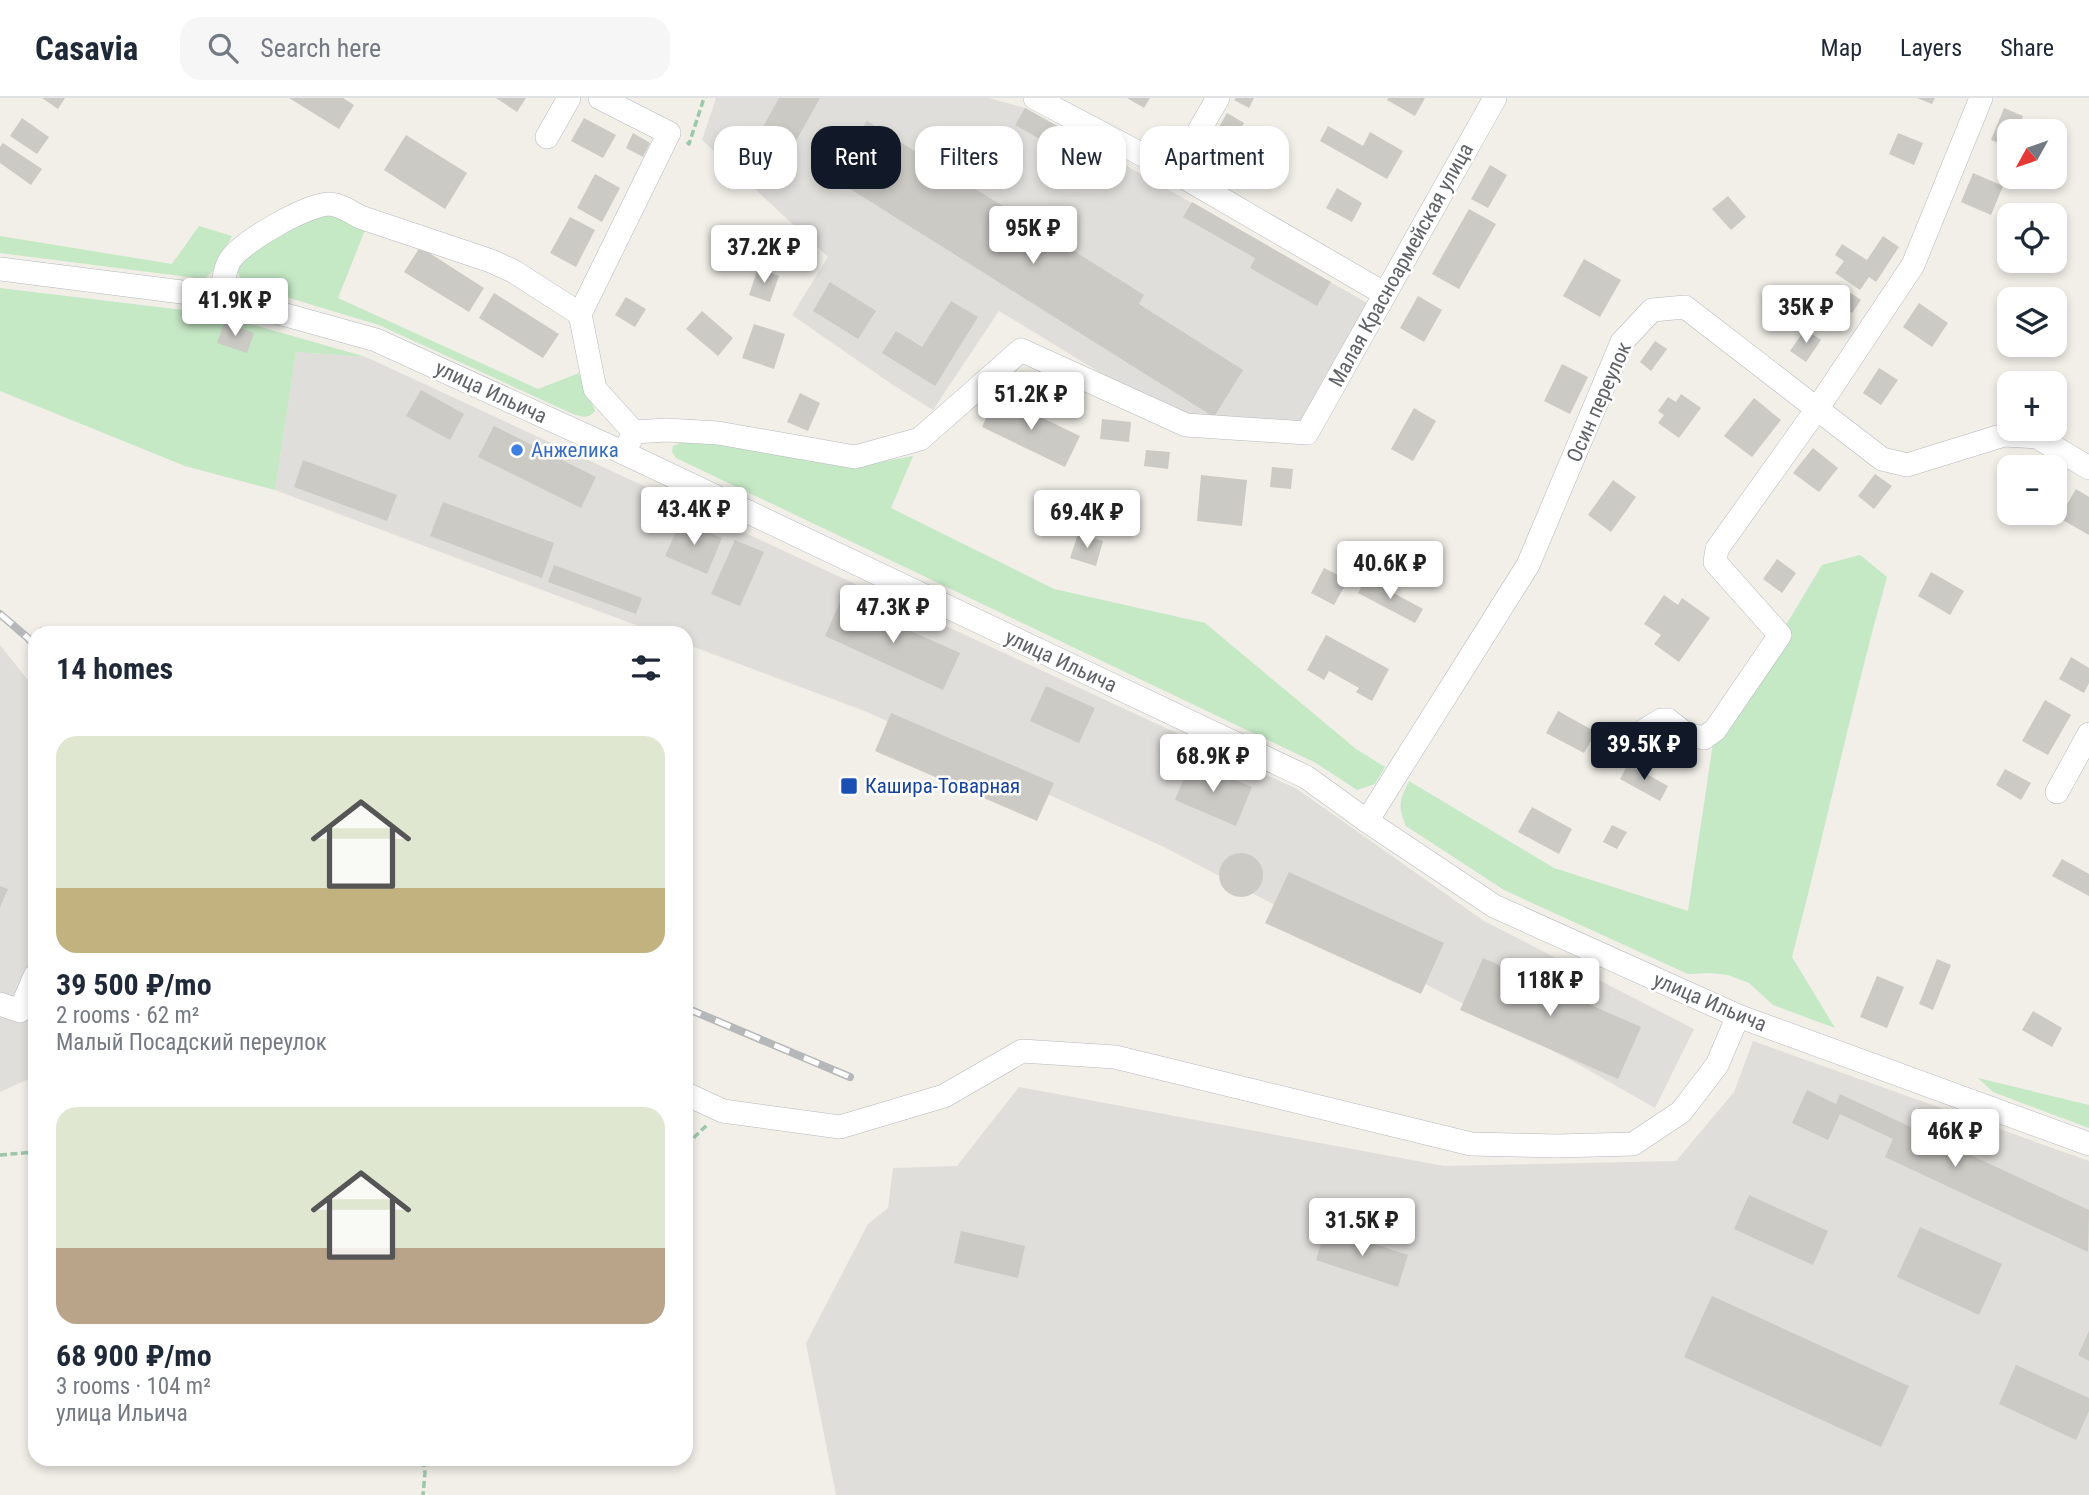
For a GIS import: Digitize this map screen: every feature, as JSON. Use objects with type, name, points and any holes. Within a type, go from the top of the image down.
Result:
[{"type":"street","points":[[547,137],[569,98]]},
{"type":"street","points":[[600,98],[668,133],[580,314],[595,389],[629,443]]},
{"type":"street","points":[[1035,98],[1140,154]]},
{"type":"street","points":[[1202,126],[1218,98]]},
{"type":"street","name":"Малая Красноармейская улица","points":[[629,443],[666,430],[718,433],[855,457],[920,439],[1021,351],[1186,425],[1307,433],[1495,98]]},
{"type":"street","points":[[1628,741],[1661,720],[1668,720],[1686,734],[1704,738],[1715,730],[1780,635],[1716,562],[1717,549],[1817,408],[1913,265],[1981,98]]},
{"type":"street","points":[[1204,189],[1385,294]]},
{"type":"street","points":[[221,297],[229,262],[237,251],[258,235],[310,207],[331,204],[360,217],[491,261],[513,271],[580,314]]},
{"type":"street","name":"улица Ильича","points":[[0,269],[221,297],[376,340],[629,443],[1307,777],[1367,821],[1494,906],[1738,1016],[2089,1144]]},
{"type":"street","name":"Осин переулок","points":[[1367,821],[1528,565],[1622,342],[1652,310],[1685,307],[1882,459],[1907,465],[2004,435],[2037,438],[2089,468]]},
{"type":"street","points":[[2057,792],[2089,734]]},
{"type":"street","points":[[0,1004],[20,1011],[28,992]]},
{"type":"street","points":[[693,1097],[723,1111],[839,1127],[944,1096],[1022,1051],[1115,1057],[1471,1144],[1633,1144],[1681,1112],[1717,1065],[1738,1016]]},
{"type":"path","points":[[668,133],[689,144],[704,98]]},
{"type":"path","points":[[693,1139],[723,1111]]},
{"type":"path","points":[[0,1155],[28,1153]]},
{"type":"path","points":[[423,1495],[424,1466]]},
{"type":"shaded area","points":[[716,98],[989,98],[1025,108],[1057,126],[1037,126],[1037,189],[1126,189],[1126,166],[1140,174],[1140,189],[1167,189],[1376,308],[1307,433],[1186,425],[999,311],[933,410],[792,315],[828,257],[755,189],[797,189],[797,126],[714,126],[714,151],[702,140]]},
{"type":"shaded area","points":[[296,352],[366,357],[1297,789],[1484,921],[1694,1029],[1655,1108],[1576,1063],[1164,847],[867,712],[693,647],[693,626],[638,626],[275,490]]},
{"type":"shaded area","points":[[0,645],[28,680],[28,1079],[0,1092]]},
{"type":"shaded area","points":[[1753,1041],[2089,1161],[2089,1495],[836,1495],[806,1343],[868,1224],[888,1208],[893,1168],[957,1166],[1019,1087],[1444,1166],[1676,1161],[1734,1092]]},
{"type":"green space","points":[[331,215],[365,230],[338,298],[538,389],[579,373],[595,411],[585,417],[573,414],[379,325],[241,282],[237,269],[244,260],[265,245],[316,217]]},
{"type":"green space","points":[[199,226],[232,236],[214,270],[204,279],[0,253],[0,236],[172,264]]},
{"type":"green space","points":[[0,288],[216,314],[366,357],[296,352],[275,490],[185,466],[0,391]]},
{"type":"green space","points":[[683,442],[720,444],[849,468],[913,456],[891,508],[1054,589],[1205,623],[1356,749],[1385,767],[1375,784],[1357,790],[1316,763],[676,458],[672,452],[673,446]]},
{"type":"green space","points":[[1860,555],[1887,577],[1792,957],[1835,1028],[1773,1005],[1749,983],[1728,975],[1688,974],[1504,890],[1406,826],[1401,813],[1401,803],[1409,781],[1554,868],[1688,911],[1715,730],[1780,635],[1822,565]]},
{"type":"green space","points":[[1978,1078],[2089,1105],[2089,1128],[1993,1092]]},
{"type":"building","points":[[42,98],[65,98],[58,109]]},
{"type":"building","points":[[289,98],[343,98],[354,105],[339,129]]},
{"type":"building","points":[[496,98],[526,98],[517,112]]},
{"type":"building","points":[[779,98],[820,98],[797,139],[797,126],[763,126]]},
{"type":"building","points":[[1127,98],[1150,98],[1144,108]]},
{"type":"building","points":[[1254,98],[1249,108],[1234,100]]},
{"type":"building","points":[[1425,98],[1415,116],[1387,100]]},
{"type":"building","points":[[1917,98],[1935,98],[1932,104]]},
{"type":"building","points":[[1025,108],[1058,126],[1037,126],[1037,137],[1023,130],[1023,126],[1015,125]]},
{"type":"building","points":[[2004,108],[2023,116],[2022,119],[2000,119]]},
{"type":"building","points":[[1227,113],[1244,123],[1242,126],[1220,126]]},
{"type":"building","points":[[22,118],[49,137],[37,154],[10,136]]},
{"type":"building","points":[[584,118],[616,135],[603,158],[571,141]]},
{"type":"building","points":[[1997,125],[1997,142],[1991,140]]},
{"type":"building","points":[[1328,126],[1363,146],[1370,132],[1403,151],[1387,179],[1320,141]]},
{"type":"building","points":[[633,133],[650,143],[643,157],[626,148]]},
{"type":"building","points":[[1898,133],[1923,143],[1914,165],[1889,154]]},
{"type":"building","points":[[406,135],[467,173],[445,209],[384,170]]},
{"type":"building","points":[[901,142],[915,151],[915,189],[975,189],[1144,295],[1139,304],[1243,370],[1214,417],[850,189],[901,189]]},
{"type":"building","points":[[3,143],[42,169],[31,185],[0,163],[0,147]]},
{"type":"building","points":[[1490,165],[1507,175],[1488,208],[1471,199]]},
{"type":"building","points":[[1973,173],[1997,183],[1997,189],[2002,189],[1991,215],[1961,202]]},
{"type":"building","points":[[595,174],[620,188],[602,222],[577,208]]},
{"type":"building","points":[[1337,188],[1362,203],[1352,222],[1326,208]]},
{"type":"building","points":[[1728,196],[1746,217],[1731,230],[1712,209]]},
{"type":"building","points":[[1192,202],[1331,282],[1317,306],[1250,268],[1255,258],[1183,217]]},
{"type":"building","points":[[1469,209],[1496,224],[1459,289],[1432,274]]},
{"type":"building","points":[[570,217],[595,230],[576,267],[550,253]]},
{"type":"building","points":[[1883,236],[1899,247],[1876,282],[1869,277],[1860,290],[1835,273],[1844,261],[1835,255],[1842,244],[1867,260]]},
{"type":"building","points":[[420,247],[484,288],[469,312],[404,272]]},
{"type":"building","points":[[1584,259],[1621,280],[1600,317],[1563,296]]},
{"type":"building","points":[[758,268],[779,276],[770,302],[749,295]]},
{"type":"building","points":[[830,282],[876,311],[858,339],[813,311]]},
{"type":"building","points":[[1846,290],[1861,300],[1852,313],[1837,303]]},
{"type":"building","points":[[494,293],[559,334],[543,358],[479,318]]},
{"type":"building","points":[[1418,296],[1442,310],[1424,342],[1400,328]]},
{"type":"building","points":[[626,297],[646,309],[635,327],[615,315]]},
{"type":"building","points":[[951,301],[978,317],[935,386],[882,353],[896,331],[922,347]]},
{"type":"building","points":[[1919,303],[1948,323],[1932,347],[1903,327]]},
{"type":"building","points":[[702,311],[733,338],[718,356],[686,329]]},
{"type":"building","points":[[224,323],[254,333],[247,353],[217,343]]},
{"type":"building","points":[[754,324],[785,334],[774,369],[742,358]]},
{"type":"building","points":[[1805,329],[1821,340],[1806,362],[1790,351]]},
{"type":"building","points":[[1655,341],[1667,349],[1651,371],[1640,362]]},
{"type":"building","points":[[1562,364],[1588,377],[1570,414],[1544,401]]},
{"type":"building","points":[[1879,368],[1898,380],[1881,405],[1863,393]]},
{"type":"building","points":[[421,390],[464,414],[450,440],[406,416]]},
{"type":"building","points":[[800,393],[820,403],[808,431],[787,422]]},
{"type":"building","points":[[1681,394],[1701,408],[1679,438],[1658,423],[1664,415],[1658,411],[1668,397],[1676,402]]},
{"type":"building","points":[[997,396],[1080,436],[1065,467],[982,427]]},
{"type":"building","points":[[1754,398],[1781,420],[1752,457],[1724,436]]},
{"type":"building","points":[[1414,408],[1436,421],[1413,461],[1391,449]]},
{"type":"building","points":[[1102,419],[1131,422],[1129,442],[1100,439]]},
{"type":"building","points":[[494,426],[596,477],[581,508],[478,457]]},
{"type":"building","points":[[1813,448],[1838,468],[1819,492],[1793,473]]},
{"type":"building","points":[[1146,450],[1170,452],[1168,469],[1144,466]]},
{"type":"building","points":[[303,460],[397,495],[387,521],[294,487]]},
{"type":"building","points":[[1272,467],[1293,469],[1291,489],[1270,487]]},
{"type":"building","points":[[1875,474],[1892,486],[1874,509],[1858,496]]},
{"type":"building","points":[[1201,475],[1247,480],[1242,526],[1197,521]]},
{"type":"building","points":[[1613,480],[1636,497],[1611,532],[1588,515]]},
{"type":"building","points":[[2076,489],[2089,497],[2089,535],[2067,523],[2067,504]]},
{"type":"building","points":[[443,502],[554,543],[542,578],[430,536]]},
{"type":"building","points":[[681,521],[722,538],[707,574],[665,556]]},
{"type":"building","points":[[1078,534],[1103,541],[1096,566],[1070,558]]},
{"type":"building","points":[[735,540],[764,552],[740,606],[711,594]]},
{"type":"building","points":[[1777,559],[1796,573],[1782,593],[1763,579]]},
{"type":"building","points":[[554,565],[642,598],[636,614],[548,582]]},
{"type":"building","points":[[1324,568],[1348,580],[1334,605],[1311,593]]},
{"type":"building","points":[[1931,572],[1964,591],[1950,615],[1918,596]]},
{"type":"building","points":[[1366,578],[1423,609],[1415,623],[1358,593]]},
{"type":"building","points":[[1664,595],[1678,605],[1682,598],[1710,618],[1679,662],[1654,644],[1661,635],[1644,624]]},
{"type":"building","points":[[841,600],[960,653],[943,690],[825,636]]},
{"type":"building","points":[[1326,635],[1389,669],[1372,701],[1356,692],[1359,688],[1329,671],[1324,680],[1307,670]]},
{"type":"building","points":[[2071,657],[2089,668],[2089,683],[2084,693],[2059,679]]},
{"type":"building","points":[[1046,686],[1095,708],[1079,743],[1030,721]]},
{"type":"building","points":[[2045,700],[2071,715],[2048,755],[2022,741]]},
{"type":"building","points":[[1558,711],[1596,732],[1584,753],[1546,733]]},
{"type":"building","points":[[891,713],[1054,783],[1037,821],[875,751]]},
{"type":"building","points":[[1191,761],[1252,787],[1236,826],[1175,800]]},
{"type":"building","points":[[1628,764],[1668,786],[1660,801],[1620,779]]},
{"type":"building","points":[[2005,769],[2031,783],[2021,800],[1996,785]]},
{"type":"building","points":[[1532,807],[1572,829],[1559,854],[1518,832]]},
{"type":"building","points":[[1612,825],[1627,832],[1617,849],[1603,842]]},
{"type":"building","points":[[1241,853],[1256,860],[1263,875],[1256,890],[1241,897],[1226,890],[1219,875],[1226,860]]},
{"type":"building","points":[[2062,859],[2089,874],[2089,896],[2052,876]]},
{"type":"building","points":[[1289,872],[1444,943],[1421,994],[1265,923]]},
{"type":"building","points":[[0,886],[8,889],[0,907]]},
{"type":"building","points":[[1483,958],[1641,1027],[1618,1079],[1460,1010]]},
{"type":"building","points":[[1937,959],[1951,965],[1933,1010],[1919,1004]]},
{"type":"building","points":[[1877,976],[1904,987],[1887,1028],[1860,1017]]},
{"type":"building","points":[[2033,1011],[2062,1028],[2052,1047],[2022,1030]]},
{"type":"building","points":[[1807,1090],[1836,1104],[1840,1094],[2089,1210],[2088,1252],[1885,1157],[1893,1139],[1840,1114],[1828,1140],[1792,1123]]},
{"type":"building","points":[[1749,1195],[1828,1231],[1813,1265],[1734,1229]]},
{"type":"building","points":[[1920,1227],[2002,1264],[1979,1315],[1897,1277]]},
{"type":"building","points":[[1326,1228],[1408,1255],[1398,1287],[1316,1260]]},
{"type":"building","points":[[961,1231],[1025,1246],[1018,1278],[954,1263]]},
{"type":"building","points":[[1712,1296],[1909,1386],[1881,1447],[1684,1357]]},
{"type":"building","points":[[2089,1331],[2089,1361],[2078,1355]]},
{"type":"building","points":[[2016,1365],[2089,1398],[2089,1411],[2076,1440],[1999,1404]]},
{"type":"railway","points":[[0,614],[28,638]]},
{"type":"railway","points":[[693,1011],[850,1077]]},
{"type":"place","name":"Анжелика","points":[[517,450]]},
{"type":"place","name":"Кашира-Товарная","points":[[849,786]]}]
